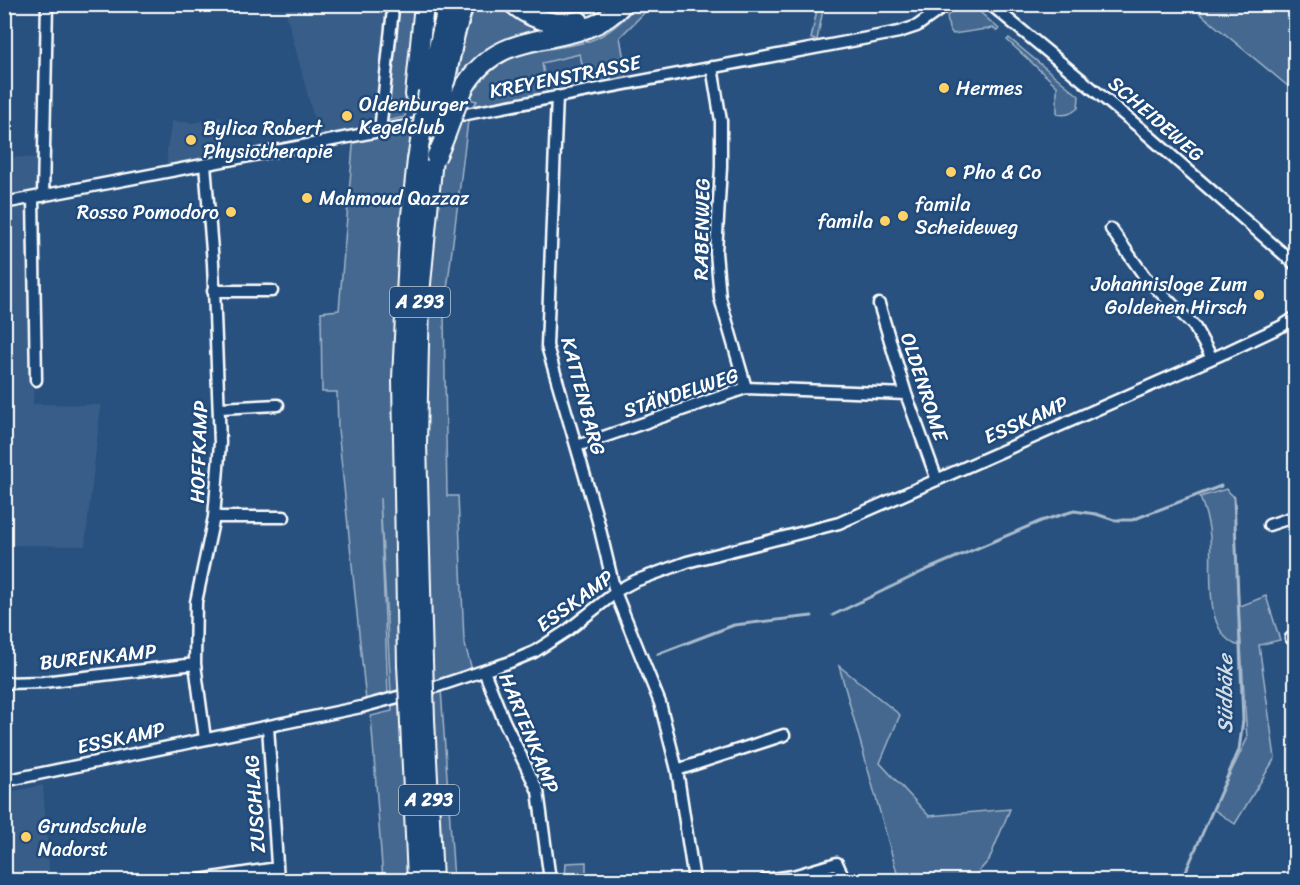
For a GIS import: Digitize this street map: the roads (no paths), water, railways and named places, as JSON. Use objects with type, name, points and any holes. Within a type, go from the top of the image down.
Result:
[{"type":"highway","points":[[424,4],[429,91]]},
{"type":"highway","name":"A 293","points":[[415,663],[417,443],[425,160],[429,91],[448,4]]},
{"type":"highway","name":"A 293","points":[[429,91],[464,4]]},
{"type":"highway","points":[[513,4],[536,19],[563,23],[592,16],[610,4]]},
{"type":"highway","points":[[425,160],[445,141],[453,110],[465,86],[479,66],[493,55],[515,45],[591,28],[609,17],[623,4]]},
{"type":"highway","name":"A 293","points":[[425,160],[409,234],[402,379],[418,721],[433,880]]},
{"type":"highway","name":"A 293","points":[[417,880],[418,721]]},
{"type":"street","points":[[36,380],[38,197],[47,4]]},
{"type":"street","points":[[380,131],[393,9],[390,4]]},
{"type":"street","name":"KREYENSTRASSE","points":[[4,203],[899,32],[917,26],[948,4]]},
{"type":"street","name":"SCHEIDEWEG","points":[[990,4],[1140,128],[1296,264]]},
{"type":"street","name":"RABENWEG","points":[[712,67],[721,121],[722,167],[716,252],[720,298],[746,388]]},
{"type":"street","name":"KATTENBARG","points":[[557,96],[547,346],[602,536],[615,592],[660,703],[677,770],[694,880]]},
{"type":"street","name":"HOFFKAMP","points":[[205,164],[213,263],[220,408],[220,443],[214,517],[196,602],[195,664],[205,739]]},
{"type":"street","points":[[1111,229],[1145,278],[1194,326],[1212,358]]},
{"type":"street","points":[[213,291],[272,291]]},
{"type":"street","name":"OLDENROME","points":[[879,304],[906,394],[937,480]]},
{"type":"street","name":"ESSKAMP","points":[[4,781],[379,703],[484,671],[534,652],[568,630],[615,592],[635,581],[673,566],[839,523],[1212,358],[1282,326],[1296,316]]},
{"type":"street","name":"STÄNDELWEG","points":[[577,446],[746,388],[906,394]]},
{"type":"street","points":[[220,408],[278,405]]},
{"type":"street","points":[[1269,525],[1296,516]]},
{"type":"street","points":[[214,517],[284,517]]},
{"type":"street","name":"BURENKAMP","points":[[4,683],[43,682],[195,664]]},
{"type":"street","name":"HARTENKAMP","points":[[484,671],[504,721],[538,791],[550,880]]},
{"type":"street","name":"ZUSCHLAG","points":[[268,726],[278,880]]},
{"type":"street","points":[[677,770],[784,735]]},
{"type":"street","points":[[765,880],[793,876],[837,863],[842,874],[826,880]]},
{"type":"street","points":[[200,880],[277,868]]},
{"type":"waterway","points":[[833,615],[926,570],[1041,521],[1074,511],[1096,514],[1114,520],[1132,520],[1221,486]]},
{"type":"waterway","name":"Südbäke","points":[[1182,880],[1239,750],[1243,720],[1234,497]]},
{"type":"waterway","points":[[658,654],[734,625],[812,616]]},
{"type":"place","name":"Hermes","points":[[944,88]]},
{"type":"place","name":"Oldenburger Kegelclub","points":[[347,116]]},
{"type":"place","name":"Bylica Robert Physiotherapie","points":[[191,140]]},
{"type":"place","name":"Pho & Co","points":[[951,172]]},
{"type":"place","name":"Mahmoud Qazzaz","points":[[307,198]]},
{"type":"place","name":"Rosso Pomodoro","points":[[231,212]]},
{"type":"place","name":"famila Scheideweg","points":[[903,216]]},
{"type":"place","name":"famila","points":[[885,221]]},
{"type":"place","name":"Johannisloge Zum Goldenen Hirsch","points":[[1259,295]]},
{"type":"place","name":"Grundschule Nadorst","points":[[26,837]]}]
